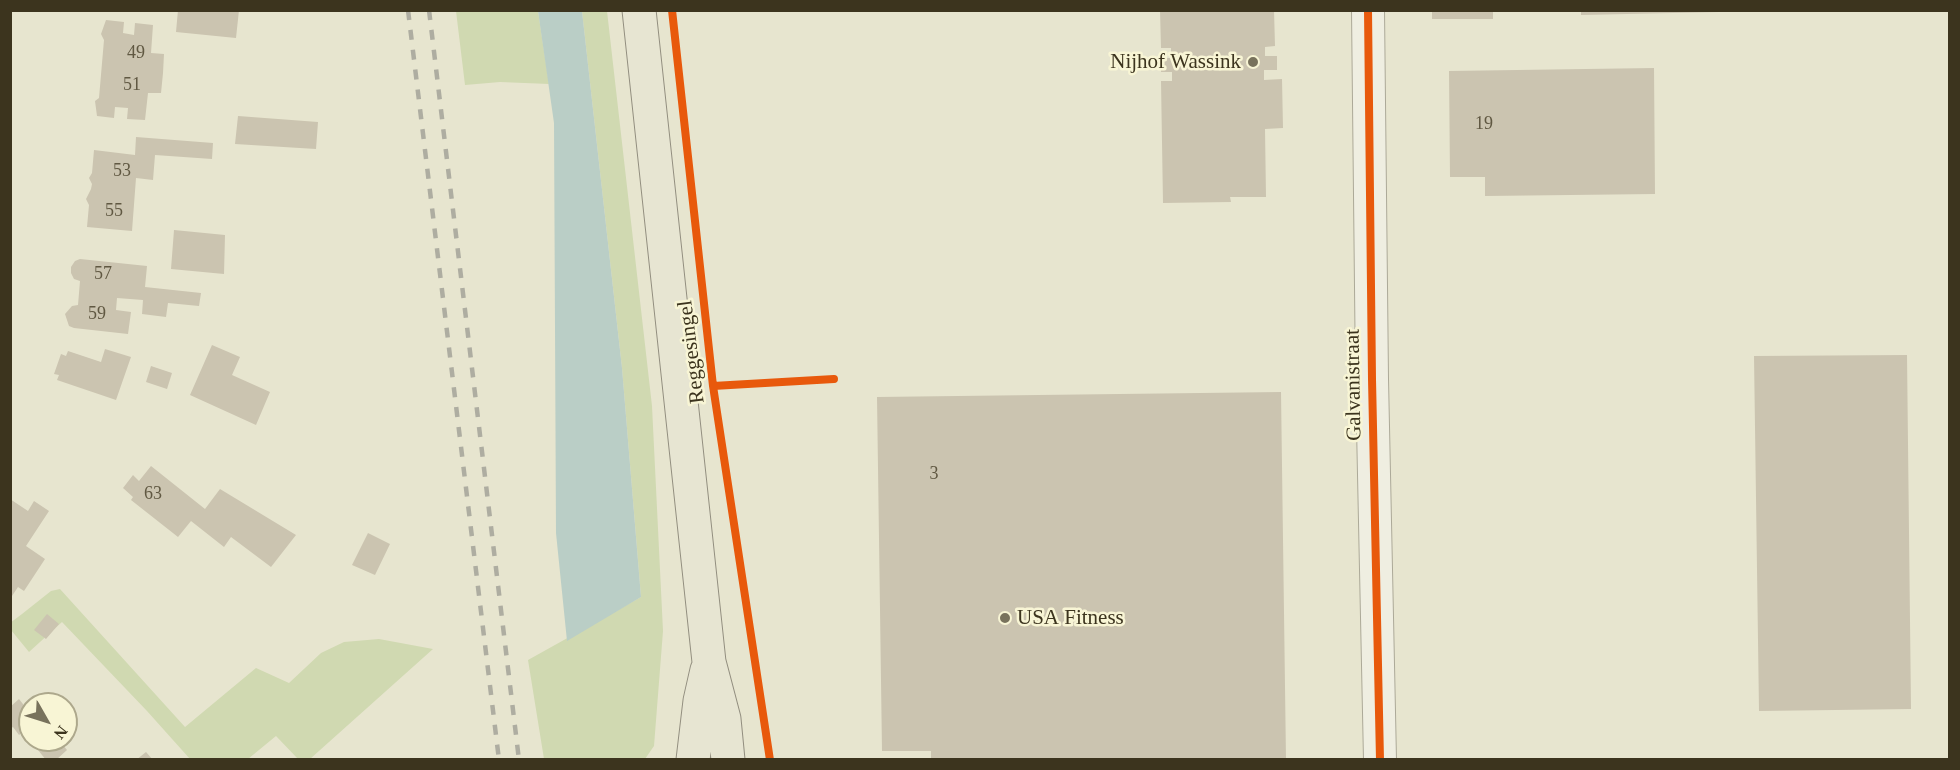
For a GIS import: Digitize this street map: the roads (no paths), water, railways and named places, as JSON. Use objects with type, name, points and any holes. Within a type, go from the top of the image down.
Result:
[{"type":"main road","name":"Reggesingel","points":[[639,10],[709,662],[724,719],[728,759]]},
{"type":"main road","name":"Reggesingel","points":[[690,757],[709,662]]},
{"type":"street","name":"Galvanistraat","points":[[1368,10],[1372,391],[1380,759]]},
{"type":"railway","points":[[408,10],[499,760]]},
{"type":"railway","points":[[429,10],[519,760]]},
{"type":"place","name":"Nijhof Wassink","points":[[1253,62]]},
{"type":"place","name":"USA Fitness","points":[[1005,618]]}]
